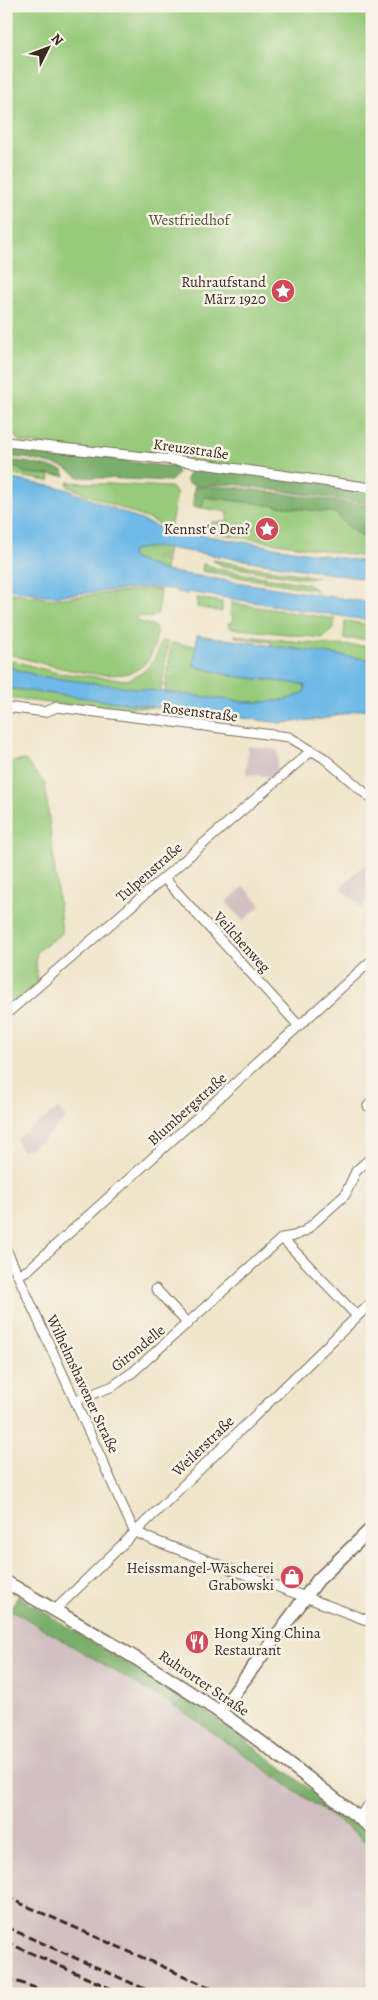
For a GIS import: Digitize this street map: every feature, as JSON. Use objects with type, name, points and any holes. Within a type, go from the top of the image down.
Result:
[{"type":"main road","points":[[220,1712],[318,1580],[372,1528]]},
{"type":"main road","name":"Ruhrorter Straße","points":[[6,1582],[139,1660],[220,1712],[298,1769],[372,1828]]},
{"type":"street","name":"Kreuzstraße","points":[[6,442],[182,460],[372,488]]},
{"type":"street","name":"Rosenstraße","points":[[6,707],[45,712],[56,707],[289,737],[324,758],[372,799]]},
{"type":"street","name":"Tulpenstraße","points":[[6,1014],[311,751]]},
{"type":"street","name":"Veilchenweg","points":[[164,878],[299,1026]]},
{"type":"street","name":"Blumbergstraße","points":[[18,1275],[28,1270],[372,960]]},
{"type":"street","name":"Girondelle","points":[[75,1401],[107,1388],[127,1376],[188,1324],[282,1238],[294,1236],[304,1231],[345,1195],[356,1171],[372,1157]]},
{"type":"street","points":[[282,1238],[357,1316]]},
{"type":"street","name":"Wilhelmshavener Straße","points":[[6,1249],[134,1531]]},
{"type":"street","name":"Girondelle","points":[[156,1289],[188,1324]]},
{"type":"street","name":"Weilerstraße","points":[[55,1610],[134,1531],[372,1302]]},
{"type":"street","points":[[134,1531],[153,1540],[372,1622]]},
{"type":"street","points":[[358,1818],[369,1805],[372,1798]]},
{"type":"shaded area","points":[[248,746],[278,750],[276,777],[246,774]]},
{"type":"shaded area","points":[[367,863],[372,868],[372,899],[361,908],[340,887]]},
{"type":"shaded area","points":[[244,886],[261,905],[243,921],[226,902]]},
{"type":"shaded area","points":[[58,1109],[66,1118],[41,1142],[22,1151],[16,1139]]},
{"type":"shaded area","points":[[6,1608],[181,1710],[358,1835],[372,1849],[372,1994],[6,1994]]},
{"type":"green space","name":"Westfriedhof","points":[[6,6],[372,6],[372,485],[20,442],[13,434],[6,433]]},
{"type":"green space","points":[[6,445],[120,458],[131,462],[164,466],[175,465],[178,473],[171,481],[79,477],[64,467],[26,458],[6,457]]},
{"type":"green space","points":[[6,460],[63,470],[65,476],[25,473],[17,468],[6,467]]},
{"type":"green space","points":[[201,466],[372,490],[372,504],[232,484],[198,486],[188,483],[186,479],[189,474]]},
{"type":"green space","points":[[6,467],[17,468],[25,473],[50,475],[49,481],[6,474]]},
{"type":"green space","points":[[68,482],[170,487],[177,494],[170,528],[69,487]]},
{"type":"green space","points":[[194,487],[232,487],[372,506],[372,540],[356,533],[336,513],[204,497],[202,508],[193,507]]},
{"type":"green space","points":[[204,497],[336,513],[352,530],[372,540],[372,558],[208,532],[207,527],[211,522],[227,522],[228,512],[202,508]]},
{"type":"green space","points":[[168,548],[166,558],[155,556],[154,558],[166,560],[165,571],[134,559],[131,555],[132,551],[136,549]]},
{"type":"green space","points":[[212,560],[318,577],[308,579],[223,566]]},
{"type":"green space","points":[[203,564],[222,570],[307,584],[317,590],[202,571]]},
{"type":"green space","points":[[150,589],[160,590],[158,613],[151,618],[138,616],[137,621],[154,626],[156,638],[149,658],[135,671],[104,675],[87,673],[51,666],[6,653],[6,592],[52,599]]},
{"type":"green space","points":[[197,598],[222,602],[222,612],[197,607]]},
{"type":"green space","points":[[231,603],[335,619],[333,629],[323,638],[230,628],[228,623],[232,623],[233,615],[230,614]]},
{"type":"green space","points":[[345,621],[372,625],[372,639],[344,639]]},
{"type":"green space","points":[[235,635],[329,645],[372,646],[372,660],[271,646],[271,642],[235,637]]},
{"type":"green space","points":[[161,641],[168,642],[161,692],[38,676],[6,666],[6,659],[58,673],[126,680],[140,674],[150,666]]},
{"type":"green space","points":[[171,643],[196,646],[194,666],[232,676],[302,684],[305,686],[305,691],[293,698],[258,702],[165,692]]},
{"type":"green space","points":[[6,688],[160,708],[135,707],[122,711],[6,698]]},
{"type":"green space","points":[[25,760],[45,784],[62,933],[36,952],[37,988],[6,1014],[6,762]]},
{"type":"green space","points":[[18,1596],[216,1718],[372,1836],[372,1849],[358,1835],[181,1710],[11,1610]]},
{"type":"water","points":[[6,478],[66,489],[163,529],[186,533],[187,530],[201,533],[201,535],[372,563],[372,580],[161,547],[136,549],[132,551],[131,555],[134,559],[165,571],[372,603],[372,621],[151,587],[52,596],[6,589]]},
{"type":"water","points":[[197,635],[372,660],[372,711],[363,709],[322,719],[282,723],[6,688],[6,666],[38,676],[245,702],[284,700],[305,691],[305,686],[302,684],[232,676],[194,666]]},
{"type":"railway","points":[[6,1897],[202,1984],[229,1994]]},
{"type":"railway","points":[[6,1927],[156,1994]]},
{"type":"railway","points":[[6,1942],[123,1994]]},
{"type":"railway","points":[[6,1978],[54,1994]]},
{"type":"place","name":"Ruhraufstand März 1920","points":[[283,291]]},
{"type":"place","name":"Kennst'e Den?","points":[[267,529]]},
{"type":"place","name":"Heissmangel-Wäscherei Grabowski","points":[[292,1577]]},
{"type":"place","name":"Hong Xing China Restaurant","points":[[197,1642]]}]
